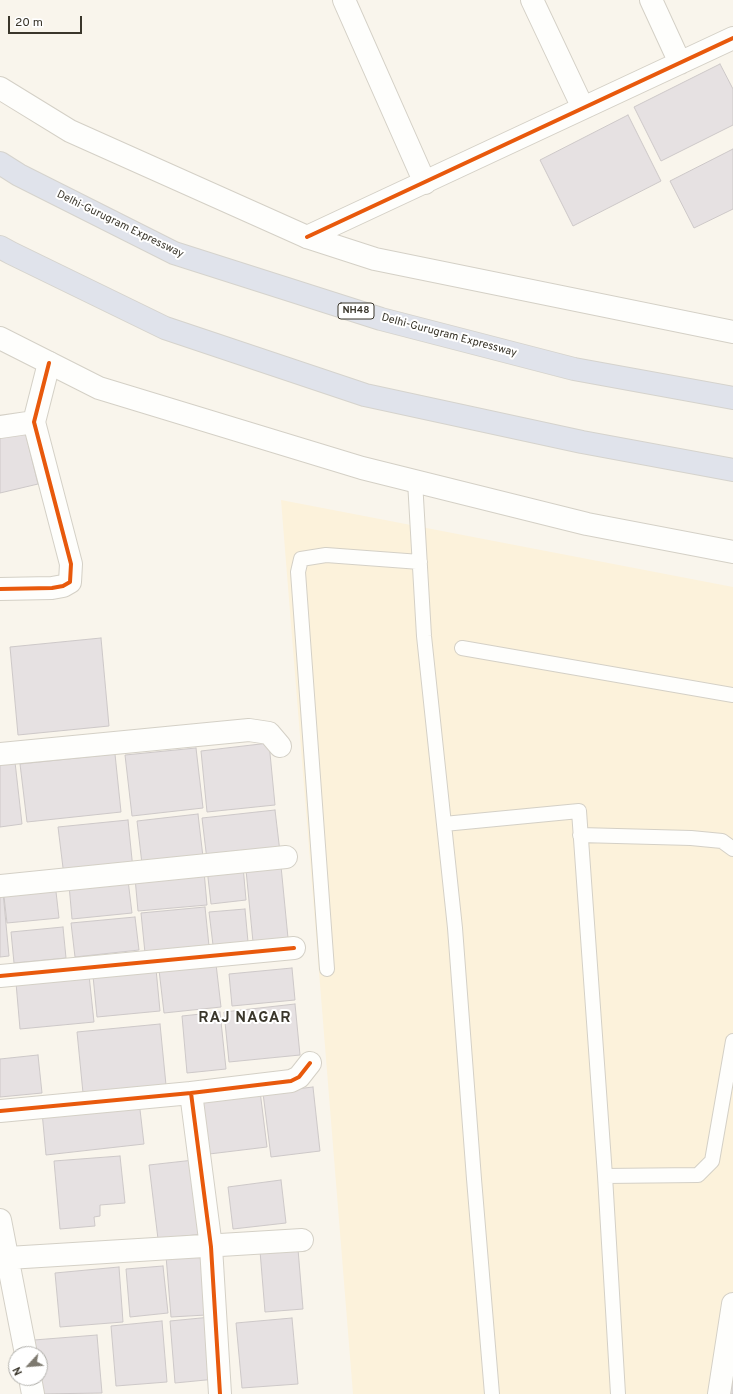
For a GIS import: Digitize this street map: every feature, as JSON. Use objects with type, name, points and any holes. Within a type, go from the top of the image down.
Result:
[{"type":"highway","name":"Delhi-Gurugram Expressway","points":[[0,163],[19,175],[174,253],[382,319],[574,369],[733,398]]},
{"type":"highway","points":[[0,247],[165,328],[365,395],[582,442],[733,470]]},
{"type":"street","points":[[344,0],[424,183]]},
{"type":"street","points":[[532,0],[582,108]]},
{"type":"street","points":[[651,0],[680,63]]},
{"type":"street","points":[[307,237],[733,38]]},
{"type":"street","points":[[0,88],[70,130],[307,237],[376,259],[733,332]]},
{"type":"street","points":[[0,338],[99,388],[354,465],[587,524],[733,552]]},
{"type":"street","points":[[0,589],[52,588],[62,586],[70,582],[71,564],[34,422],[49,363]]},
{"type":"street","points":[[0,427],[34,422]]},
{"type":"street","points":[[0,754],[249,730],[269,733],[280,746]]},
{"type":"street","points":[[0,886],[286,857]]},
{"type":"street","points":[[0,976],[294,948]]},
{"type":"street","points":[[0,1110],[191,1093],[291,1081],[299,1077],[310,1063]]},
{"type":"street","points":[[191,1093],[210,1246],[220,1394]]},
{"type":"street","points":[[0,1220],[24,1346]]},
{"type":"street","points":[[8,1258],[302,1240]]},
{"type":"street","points":[[719,1394],[733,1304]]},
{"type":"lane","points":[[415,481],[424,636],[455,928],[492,1394]]},
{"type":"lane","points":[[327,969],[298,572],[301,559],[326,555],[420,562]]},
{"type":"lane","points":[[462,648],[733,695]]},
{"type":"lane","points":[[444,824],[579,810],[605,1176],[618,1394]]},
{"type":"lane","points":[[580,835],[698,838],[722,841],[733,849]]},
{"type":"lane","points":[[605,1176],[698,1176],[712,1161],[733,1041]]},
{"type":"shaded area","points":[[281,500],[733,587],[733,1394],[353,1394]]},
{"type":"building","points":[[720,64],[733,89],[733,125],[661,161],[634,107]]},
{"type":"building","points":[[628,115],[661,181],[573,226],[540,160]]},
{"type":"building","points":[[733,149],[733,209],[694,228],[670,181]]},
{"type":"building","points":[[25,431],[38,484],[0,493],[0,436]]},
{"type":"building","points":[[101,638],[109,726],[18,735],[10,647]]},
{"type":"building","points":[[269,743],[275,805],[207,812],[201,751]]},
{"type":"building","points":[[196,748],[203,808],[132,816],[125,755]]},
{"type":"building","points":[[115,754],[121,812],[27,822],[20,764]]},
{"type":"building","points":[[15,762],[22,824],[0,827],[0,763]]},
{"type":"building","points":[[275,810],[280,852],[207,860],[202,818]]},
{"type":"building","points":[[198,814],[203,857],[142,864],[137,821]]},
{"type":"building","points":[[128,820],[133,869],[64,876],[58,827]]},
{"type":"building","points":[[243,866],[246,900],[211,904],[207,869]]},
{"type":"building","points":[[281,866],[288,938],[253,942],[246,870]]},
{"type":"building","points":[[204,871],[207,905],[138,911],[135,878]]},
{"type":"building","points":[[128,880],[132,913],[72,919],[69,885]]},
{"type":"building","points":[[55,883],[59,918],[7,923],[3,888]]},
{"type":"building","points":[[0,892],[3,892],[9,956],[0,957]]},
{"type":"building","points":[[205,907],[209,946],[145,953],[141,913]]},
{"type":"building","points":[[245,909],[248,942],[213,945],[209,912]]},
{"type":"building","points":[[135,917],[139,950],[75,957],[71,923]]},
{"type":"building","points":[[63,927],[66,958],[14,963],[11,932]]},
{"type":"building","points":[[216,964],[221,1007],[164,1013],[159,970]]},
{"type":"building","points":[[292,968],[295,1000],[232,1006],[229,974]]},
{"type":"building","points":[[156,969],[160,1011],[97,1017],[93,976]]},
{"type":"building","points":[[89,975],[94,1022],[20,1029],[16,983]]},
{"type":"building","points":[[295,1004],[300,1055],[229,1062],[224,1012]]},
{"type":"building","points":[[220,1012],[226,1069],[187,1073],[182,1016]]},
{"type":"building","points":[[160,1024],[166,1085],[83,1093],[77,1032]]},
{"type":"building","points":[[38,1055],[42,1093],[0,1097],[0,1059]]},
{"type":"building","points":[[313,1087],[320,1151],[271,1157],[263,1093]]},
{"type":"building","points":[[260,1091],[267,1147],[201,1155],[195,1099]]},
{"type":"building","points":[[139,1101],[144,1144],[46,1155],[42,1112]]},
{"type":"building","points":[[120,1156],[125,1203],[100,1205],[100,1216],[94,1217],[95,1226],[60,1229],[54,1161]]},
{"type":"building","points":[[194,1160],[203,1234],[158,1239],[149,1165]]},
{"type":"building","points":[[281,1180],[286,1223],[233,1229],[228,1187]]},
{"type":"building","points":[[298,1249],[303,1309],[265,1312],[260,1251]]},
{"type":"building","points":[[201,1253],[206,1315],[171,1317],[166,1256]]},
{"type":"building","points":[[163,1266],[168,1313],[130,1317],[126,1269]]},
{"type":"building","points":[[119,1267],[123,1322],[60,1327],[55,1273]]},
{"type":"building","points":[[211,1317],[216,1379],[175,1383],[170,1321]]},
{"type":"building","points":[[292,1318],[298,1384],[242,1388],[236,1323]]},
{"type":"building","points":[[162,1321],[167,1382],[116,1386],[111,1326]]},
{"type":"building","points":[[97,1335],[102,1393],[38,1394],[38,1386],[48,1386],[48,1346],[34,1346],[34,1340]]},
{"type":"building","points":[[725,1376],[733,1377],[733,1394],[723,1394]]},
{"type":"cycle path","points":[[307,237],[733,38]]},
{"type":"cycle path","points":[[0,589],[52,588],[63,586],[70,582],[71,564],[34,422],[49,363]]},
{"type":"cycle path","points":[[0,976],[294,948]]},
{"type":"cycle path","points":[[0,1111],[191,1093],[291,1081],[299,1077],[310,1063]]},
{"type":"cycle path","points":[[191,1093],[211,1247],[220,1394]]},
{"type":"district","name":"RAJ NAGAR","points":[[245,1019]]}]
